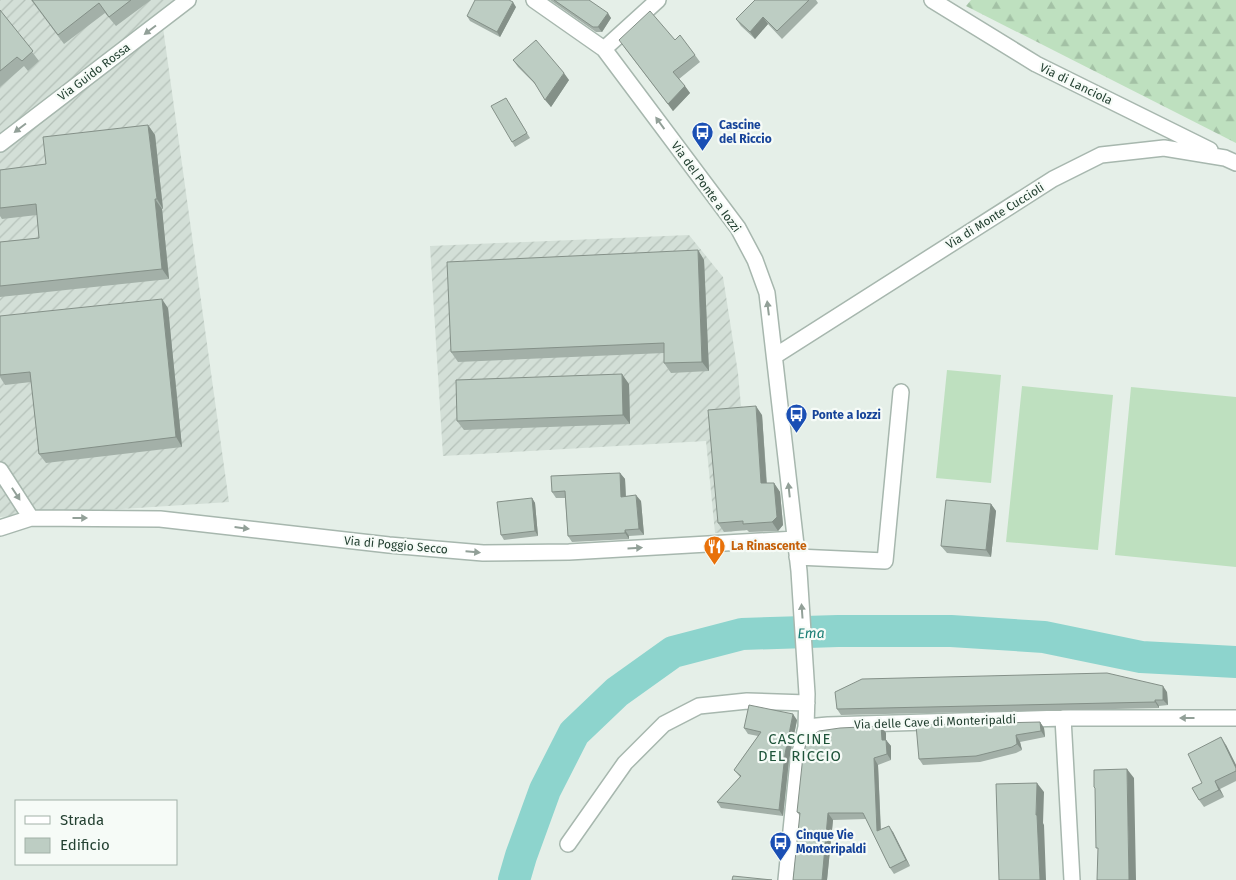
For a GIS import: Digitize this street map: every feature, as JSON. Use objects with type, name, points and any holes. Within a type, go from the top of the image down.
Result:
[{"type":"street","name":"Via Guido Rossa","points":[[0,144],[188,0]]},
{"type":"street","name":"Via del Ponte a Iozzi","points":[[534,0],[604,49],[738,228],[755,260],[767,293],[798,564],[807,699],[806,727],[798,761],[786,880]]},
{"type":"street","name":"Via di Lanciola","points":[[932,0],[1036,64],[1230,160]]},
{"type":"street","points":[[604,49],[656,1]]},
{"type":"street","name":"Via di Monte Cuccioli","points":[[775,356],[1053,179],[1101,155],[1164,148],[1230,160]]},
{"type":"street","points":[[798,564],[886,561],[901,392]]},
{"type":"street","points":[[0,470],[31,518]]},
{"type":"street","name":"Via di Poggio Secco","points":[[0,528],[31,518],[160,519],[389,545],[483,553],[569,552],[795,539]]},
{"type":"street","points":[[568,844],[625,763],[664,724],[699,706],[747,701],[807,699]]},
{"type":"street","points":[[1064,718],[1072,880]]},
{"type":"street","name":"Via delle Cave di Monteripaldi","points":[[806,727],[1064,718],[1236,718]]},
{"type":"shaded area","points":[[0,0],[175,0],[161,13],[229,502],[0,517]]},
{"type":"shaded area","points":[[689,235],[723,277],[738,373],[741,406],[762,415],[767,492],[749,530],[715,533],[706,441],[443,456],[430,246]]},
{"type":"green space","points":[[971,0],[1236,0],[1236,143],[966,6]]},
{"type":"green space","points":[[947,370],[1001,375],[991,483],[936,478]]},
{"type":"green space","points":[[1022,386],[1113,395],[1098,550],[1006,542]]},
{"type":"green space","points":[[1131,387],[1236,397],[1236,567],[1115,555]]},
{"type":"building","points":[[32,0],[131,0],[109,17],[99,3],[58,35]]},
{"type":"building","points":[[475,0],[509,0],[513,2],[497,32],[467,16]]},
{"type":"building","points":[[554,0],[589,0],[608,13],[598,27],[593,27]]},
{"type":"building","points":[[755,0],[809,0],[777,31],[763,17],[750,32],[736,19]]},
{"type":"building","points":[[0,10],[33,51],[22,61],[17,57],[0,71]]},
{"type":"building","points":[[650,11],[675,40],[680,35],[695,55],[673,72],[685,86],[668,104],[619,40]]},
{"type":"building","points":[[536,40],[564,73],[545,100],[534,82],[513,60]]},
{"type":"building","points":[[506,98],[527,133],[512,142],[491,106]]},
{"type":"building","points":[[148,125],[157,199],[155,199],[162,269],[0,286],[0,242],[39,238],[36,204],[0,208],[0,170],[46,164],[43,137]]},
{"type":"building","points":[[698,250],[702,362],[664,363],[664,343],[451,352],[447,262]]},
{"type":"building","points":[[162,299],[176,437],[39,454],[30,372],[0,375],[0,316]]},
{"type":"building","points":[[622,374],[623,415],[457,421],[456,380]]},
{"type":"building","points":[[756,406],[761,483],[774,483],[777,517],[772,522],[743,524],[743,521],[718,523],[708,410]]},
{"type":"building","points":[[620,473],[621,497],[636,495],[639,529],[625,530],[625,533],[568,536],[565,491],[552,492],[551,476]]},
{"type":"building","points":[[532,498],[535,531],[501,535],[497,502]]},
{"type":"building","points":[[946,500],[991,504],[986,550],[941,546]]},
{"type":"building","points":[[1107,673],[1163,686],[1163,700],[1155,700],[1155,702],[837,709],[835,692],[862,679]]},
{"type":"building","points":[[749,705],[793,714],[785,754],[779,810],[717,802],[741,776],[734,770],[761,732],[744,728]]},
{"type":"building","points":[[1040,722],[1041,731],[1016,735],[1017,744],[1012,747],[976,756],[919,759],[916,725]]},
{"type":"building","points":[[881,726],[882,740],[886,740],[887,754],[874,758],[877,831],[889,826],[906,860],[890,868],[863,813],[828,813],[822,880],[793,880],[800,813],[797,812],[803,756],[807,739],[819,731]]},
{"type":"building","points":[[1221,737],[1236,771],[1215,781],[1219,790],[1199,800],[1192,788],[1202,783],[1188,754]]},
{"type":"building","points":[[1127,769],[1129,880],[1097,880],[1098,848],[1096,848],[1094,770]]},
{"type":"building","points":[[1037,783],[1036,815],[1040,880],[999,880],[996,784]]},
{"type":"building","points":[[733,876],[772,880],[732,880]]},
{"type":"waterway","name":"Ema","points":[[514,880],[545,790],[574,733],[617,692],[673,652],[742,634],[838,631],[951,631],[1044,637],[1141,657],[1236,662]]},
{"type":"place","name":"Cascine del Riccio","points":[[703,151]]},
{"type":"place","name":"Ponte a Iozzi","points":[[796,434]]},
{"type":"place","name":"La Rinascente","points":[[715,565]]},
{"type":"place","name":"Cinque Vie Monteripaldi","points":[[780,861]]},
{"type":"district","name":"CASCINE DEL RICCIO","points":[[800,748]]}]
